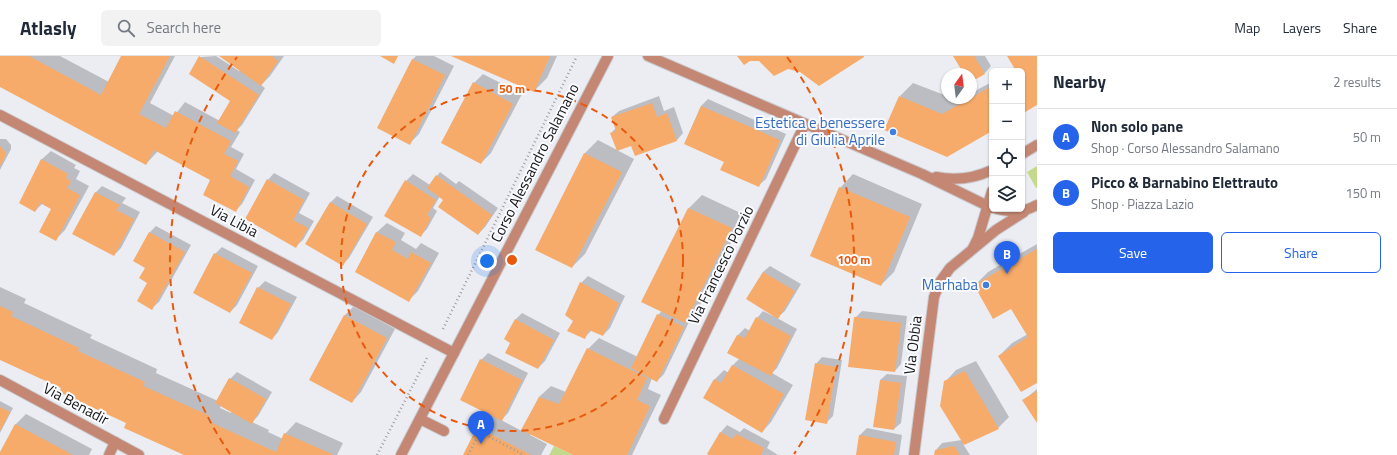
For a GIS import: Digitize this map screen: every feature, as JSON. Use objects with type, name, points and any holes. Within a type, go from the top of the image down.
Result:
[{"type":"street","name":"Corso Alessandro Salamano","points":[[401,455],[608,56]]},
{"type":"street","points":[[648,56],[922,174],[989,207]]},
{"type":"street","name":"Via Libia","points":[[0,115],[454,353]]},
{"type":"street","name":"Via Francesco Porzio","points":[[664,419],[806,124]]},
{"type":"street","points":[[1025,152],[1037,145]]},
{"type":"street","points":[[922,174],[947,180],[965,179],[979,176],[989,171]]},
{"type":"street","name":"Via Obbia","points":[[1025,212],[1037,206]]},
{"type":"street","points":[[970,253],[990,212]]},
{"type":"street","name":"Via Obbia","points":[[914,455],[934,297],[940,282],[950,268],[996,230],[1024,212]]},
{"type":"street","name":"Via Benadir","points":[[0,380],[139,455]]},
{"type":"street","points":[[420,419],[444,431]]},
{"type":"street","points":[[109,455],[116,442]]},
{"type":"path","points":[[377,455],[435,343],[577,56]]},
{"type":"path","points":[[468,455],[480,432],[524,455]]},
{"type":"green space","points":[[1037,166],[1037,188],[1036,188],[1027,172]]},
{"type":"green space","points":[[554,446],[573,455],[549,455]]},
{"type":"building","points":[[0,56],[29,56],[101,95],[121,56],[170,56],[139,114],[166,128],[175,111],[231,141],[224,154],[238,161],[230,176],[249,187],[236,212],[203,195],[210,180],[154,150],[146,165],[0,87]]},
{"type":"building","points":[[199,56],[259,95],[235,133],[217,123],[230,101],[189,74]]},
{"type":"building","points":[[219,56],[272,56],[278,61],[261,86]]},
{"type":"building","points":[[380,56],[398,56],[394,64]]},
{"type":"building","points":[[451,56],[550,56],[534,92]]},
{"type":"building","points":[[737,56],[864,57],[819,86],[800,72],[788,69],[774,76],[759,61],[750,61],[744,65]]},
{"type":"building","points":[[953,56],[974,56],[985,74],[977,79],[977,68],[960,68]]},
{"type":"building","points":[[1007,56],[1037,56],[1037,105],[1025,112],[1025,68],[1014,68]]},
{"type":"building","points":[[412,59],[445,75],[410,145],[377,128]]},
{"type":"building","points":[[473,82],[513,104],[481,164],[441,143]]},
{"type":"building","points":[[989,88],[989,133],[947,157],[884,130],[899,96],[942,114],[960,104],[977,104],[977,94]]},
{"type":"building","points":[[652,103],[657,117],[667,113],[677,141],[635,156],[631,146],[617,151],[610,133],[616,131],[611,117]]},
{"type":"building","points":[[701,106],[780,140],[759,187],[720,170],[724,162],[684,144]]},
{"type":"building","points":[[0,146],[5,152],[5,157],[0,166]]},
{"type":"building","points":[[584,153],[622,172],[572,268],[535,250]]},
{"type":"building","points":[[41,159],[68,174],[66,178],[71,181],[67,188],[80,195],[56,241],[39,232],[51,209],[40,203],[35,212],[19,203]]},
{"type":"building","points":[[436,175],[492,215],[478,235],[438,207],[443,200],[427,188]]},
{"type":"building","points":[[267,179],[304,200],[293,220],[308,228],[296,248],[245,219]]},
{"type":"building","points":[[405,180],[436,200],[427,215],[431,218],[421,237],[384,216]]},
{"type":"building","points":[[839,187],[910,217],[881,286],[810,256]]},
{"type":"building","points":[[95,192],[120,205],[116,210],[134,219],[114,256],[72,234]]},
{"type":"building","points":[[330,202],[367,224],[343,266],[305,244]]},
{"type":"building","points":[[688,208],[732,228],[685,323],[641,302]]},
{"type":"building","points":[[149,232],[185,252],[152,310],[137,301],[147,283],[139,278],[145,268],[133,261]]},
{"type":"building","points":[[376,232],[396,242],[392,250],[408,259],[411,252],[431,263],[409,302],[355,272]]},
{"type":"building","points":[[1037,249],[1037,383],[1021,392],[998,356],[1028,337],[1011,309],[993,319],[974,285]]},
{"type":"building","points":[[214,253],[252,273],[230,313],[193,293]]},
{"type":"building","points":[[763,272],[795,291],[778,319],[746,299]]},
{"type":"building","points":[[580,282],[619,303],[603,336],[589,330],[585,339],[567,331],[573,321],[565,315]]},
{"type":"building","points":[[257,287],[291,304],[272,340],[239,323]]},
{"type":"building","points":[[0,306],[13,312],[11,316],[79,348],[78,351],[145,382],[143,386],[210,416],[208,421],[276,452],[284,433],[332,455],[184,455],[124,428],[126,423],[59,392],[61,388],[0,360]]},
{"type":"building","points":[[657,314],[684,327],[657,382],[631,368]]},
{"type":"building","points":[[344,315],[387,338],[352,403],[309,380]]},
{"type":"building","points":[[756,317],[791,336],[771,376],[727,353],[737,335],[745,338]]},
{"type":"building","points":[[854,317],[901,323],[895,372],[848,367]]},
{"type":"building","points":[[515,319],[554,340],[538,369],[505,353],[510,343],[504,339]]},
{"type":"building","points":[[587,348],[647,378],[637,400],[650,406],[627,455],[573,455],[521,430],[539,397],[559,404]]},
{"type":"building","points":[[480,359],[522,380],[502,421],[460,400]]},
{"type":"building","points":[[815,363],[836,367],[827,424],[805,420]]},
{"type":"building","points":[[732,365],[784,394],[762,433],[703,398],[714,379],[721,383]]},
{"type":"building","points":[[965,371],[999,429],[964,445],[940,406],[944,381]]},
{"type":"building","points":[[229,378],[266,399],[252,424],[215,403]]},
{"type":"building","points":[[880,380],[901,383],[894,430],[873,427]]},
{"type":"building","points":[[1037,391],[1037,423],[1022,400]]},
{"type":"building","points":[[0,407],[10,412],[0,431]]},
{"type":"building","points":[[15,424],[73,455],[0,455],[0,452]]},
{"type":"building","points":[[477,427],[531,455],[463,455]]},
{"type":"building","points":[[720,432],[733,439],[736,434],[764,448],[761,455],[707,454]]},
{"type":"building","points":[[859,435],[896,442],[894,455],[856,455]]},
{"type":"building","points":[[954,446],[960,455],[934,455],[935,450]]},
{"type":"place","name":"Estetica e benessere di Giulia Aprile","points":[[893,132]]},
{"type":"place","name":"Picco & Barnabino Elettrauto","points":[[1007,274]]},
{"type":"place","name":"Marhaba","points":[[986,285]]},
{"type":"place","name":"Non solo pane","points":[[481,444]]}]
